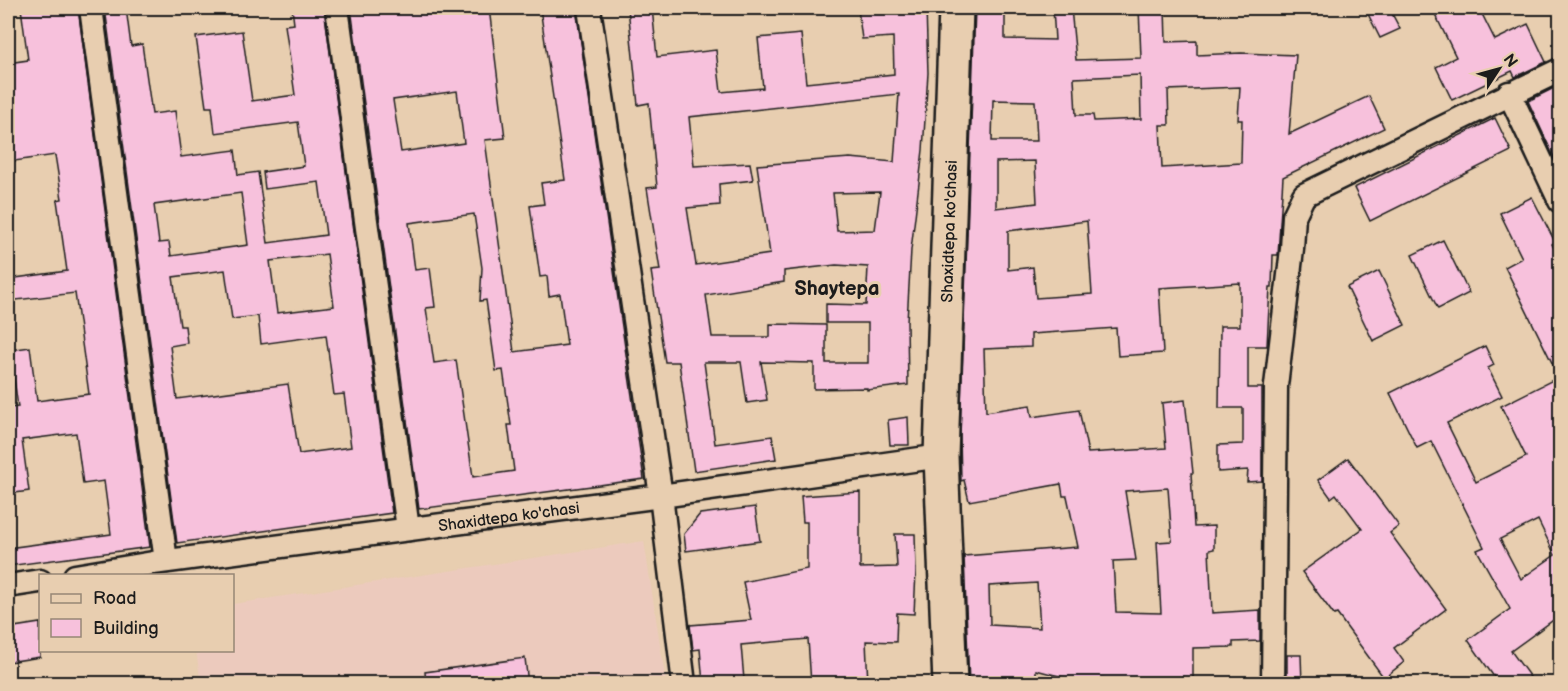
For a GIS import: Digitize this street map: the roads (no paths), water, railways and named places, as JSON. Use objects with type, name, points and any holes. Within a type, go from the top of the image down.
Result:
[{"type":"street","points":[[90,8],[166,561]]},
{"type":"street","points":[[337,8],[408,529]]},
{"type":"street","points":[[589,8],[661,496],[684,684]]},
{"type":"street","name":"Shaxidtepa ko'chasi","points":[[950,684],[941,456],[956,8]]},
{"type":"street","points":[[1273,684],[1276,386],[1293,249],[1294,216],[1304,195],[1560,70]]},
{"type":"street","points":[[1509,93],[1560,201]]},
{"type":"street","name":"Shaxidtepa ko'chasi","points":[[87,574],[166,561],[661,496],[941,456]]},
{"type":"street","points":[[8,586],[39,581]]},
{"type":"district","name":"Shaytepa","points":[[837,288]]}]
